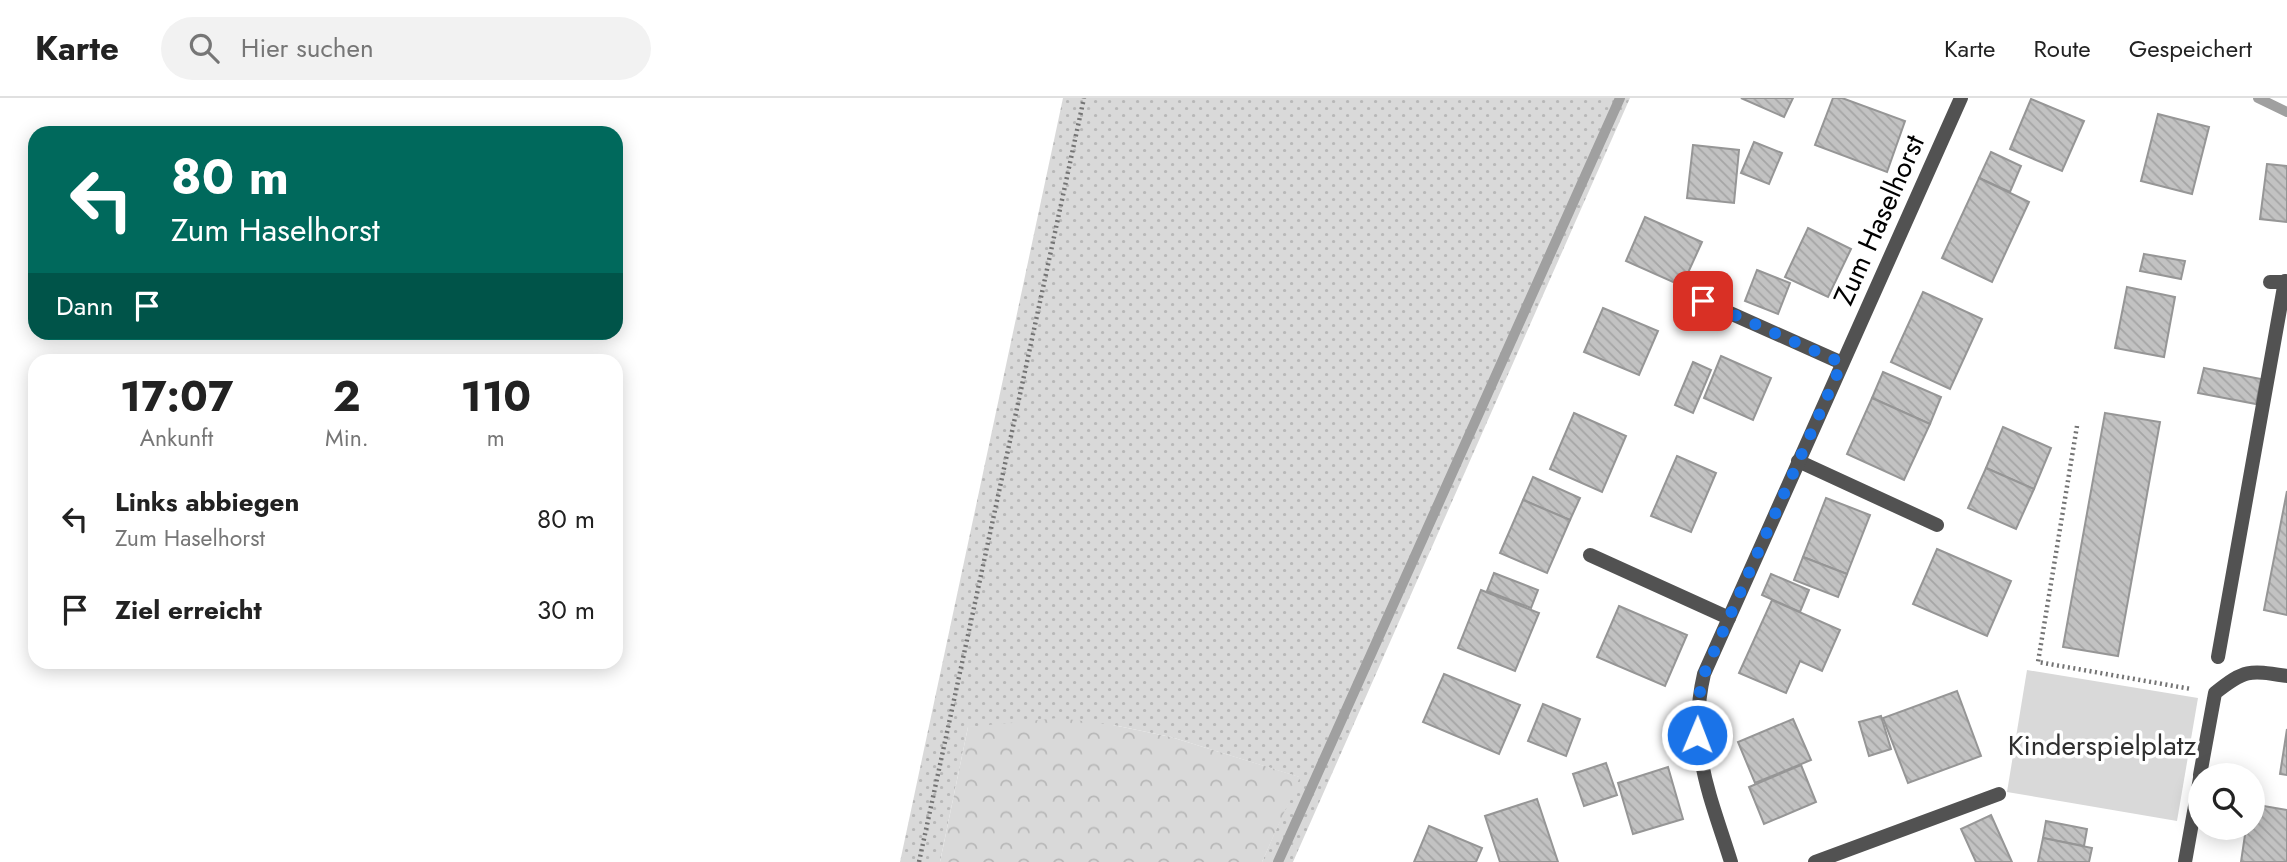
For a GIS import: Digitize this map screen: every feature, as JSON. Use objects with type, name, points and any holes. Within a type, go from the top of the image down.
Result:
[{"type":"street","name":"Zum Haselhorst","points":[[1731,862],[1701,767],[1697,735],[1698,701],[1704,674],[1961,98]]},
{"type":"street","points":[[2218,657],[2281,281]]},
{"type":"street","points":[[1703,301],[1842,363]]},
{"type":"street","points":[[1798,461],[1937,525]]},
{"type":"street","points":[[1590,555],[1729,618]]},
{"type":"street","points":[[2202,763],[2215,693],[2237,675],[2258,671],[2287,676]]},
{"type":"street","points":[[1815,862],[1999,794]]},
{"type":"street","points":[[2185,862],[2189,840]]},
{"type":"path","points":[[919,862],[1084,98]]},
{"type":"path","points":[[2077,426],[2038,662],[2215,693]]},
{"type":"green space","points":[[1063,98],[1630,98],[1293,862],[1262,862],[1299,777],[1171,737],[1113,725],[968,727],[940,862],[900,862]]},
{"type":"green space","name":"Kinderspielplatz","points":[[2027,670],[2198,698],[2177,821],[2007,792]]},
{"type":"green space","points":[[1059,718],[1113,725],[1171,737],[1300,777],[1262,862],[940,862],[968,727]]},
{"type":"building","points":[[1741,98],[1793,98],[1784,117]]},
{"type":"building","points":[[1833,98],[1842,98],[1905,121],[1887,172],[1815,145]]},
{"type":"building","points":[[2031,99],[2084,121],[2062,171],[2010,149]]},
{"type":"building","points":[[2158,114],[2209,127],[2192,194],[2141,181]]},
{"type":"building","points":[[1754,142],[1782,153],[1769,184],[1741,173]]},
{"type":"building","points":[[1693,145],[1739,150],[1734,203],[1687,198]]},
{"type":"building","points":[[1991,152],[2021,166],[2010,192],[1979,178]]},
{"type":"building","points":[[2267,164],[2287,166],[2287,222],[2260,219]]},
{"type":"building","points":[[1979,178],[2029,202],[1992,282],[1942,258]]},
{"type":"building","points":[[1645,217],[1702,242],[1682,286],[1626,261]]},
{"type":"building","points":[[1808,228],[1851,249],[1828,297],[1785,277]]},
{"type":"building","points":[[2144,254],[2185,261],[2181,279],[2140,271]]},
{"type":"building","points":[[1757,270],[1790,283],[1778,314],[1745,301]]},
{"type":"building","points":[[2127,287],[2175,297],[2164,357],[2115,348]]},
{"type":"building","points":[[1923,292],[1982,319],[1950,389],[1891,362]]},
{"type":"building","points":[[1603,308],[1658,331],[1639,375],[1584,352]]},
{"type":"building","points":[[1721,356],[1771,378],[1753,420],[1704,398]]},
{"type":"building","points":[[1693,362],[1711,370],[1693,413],[1675,405]]},
{"type":"building","points":[[2204,368],[2261,379],[2256,404],[2198,393]]},
{"type":"building","points":[[1883,372],[1941,397],[1930,424],[1872,398]]},
{"type":"building","points":[[1872,398],[1930,424],[1904,480],[1847,454]]},
{"type":"building","points":[[1574,413],[1626,436],[1602,492],[1550,469]]},
{"type":"building","points":[[2105,413],[2160,422],[2118,656],[2063,647]]},
{"type":"building","points":[[2003,427],[2051,448],[2034,489],[1986,468]]},
{"type":"building","points":[[1677,456],[1716,473],[1691,532],[1651,516]]},
{"type":"building","points":[[1986,468],[2034,489],[2016,529],[1968,508]]},
{"type":"building","points":[[1533,477],[1580,498],[1570,520],[1523,500]]},
{"type":"building","points":[[2287,491],[2287,615],[2264,610]]},
{"type":"building","points":[[1826,498],[1870,515],[1847,574],[1803,557]]},
{"type":"building","points":[[1523,500],[1570,520],[1547,573],[1500,553]]},
{"type":"building","points":[[1937,549],[2011,581],[1987,636],[1913,604]]},
{"type":"building","points":[[1803,557],[1847,574],[1838,597],[1794,580]]},
{"type":"building","points":[[1494,573],[1538,590],[1531,608],[1487,591]]},
{"type":"building","points":[[1771,574],[1809,590],[1800,612],[1762,595]]},
{"type":"building","points":[[1481,590],[1539,613],[1515,671],[1458,648]]},
{"type":"building","points":[[1772,600],[1840,630],[1822,671],[1800,661],[1786,693],[1739,673]]},
{"type":"building","points":[[1619,606],[1687,635],[1665,686],[1597,657]]},
{"type":"building","points":[[1444,674],[1520,705],[1499,754],[1423,722]]},
{"type":"building","points":[[1957,691],[1981,756],[1908,783],[1883,718]]},
{"type":"building","points":[[1543,704],[1580,719],[1566,756],[1528,741]]},
{"type":"building","points":[[1881,716],[1891,749],[1869,756],[1859,722]]},
{"type":"building","points":[[1793,719],[1811,760],[1755,783],[1738,742]]},
{"type":"building","points":[[2287,729],[2287,775],[2280,774]]},
{"type":"building","points":[[1606,763],[1617,795],[1584,806],[1573,774]]},
{"type":"building","points":[[1801,765],[1816,802],[1764,824],[1749,787]]},
{"type":"building","points":[[1668,767],[1683,819],[1633,834],[1618,783]]},
{"type":"building","points":[[1537,799],[1558,862],[1500,862],[1485,816]]},
{"type":"building","points":[[2265,806],[2287,810],[2287,862],[2241,862],[2244,840],[2265,840]]},
{"type":"building","points":[[1991,815],[2012,862],[1976,862],[1961,829]]},
{"type":"building","points":[[2046,821],[2087,829],[2084,846],[2043,838]]},
{"type":"building","points":[[1429,826],[1482,848],[1476,862],[1414,862]]},
{"type":"building","points":[[2043,838],[2092,848],[2089,862],[2038,862]]},
{"type":"waterway","points":[[1278,862],[1620,98]]},
{"type":"waterway","points":[[2258,98],[2287,112]]},
{"type":"route","points":[[1697,735],[1698,701],[1704,674],[1842,363],[1703,301]]}]
